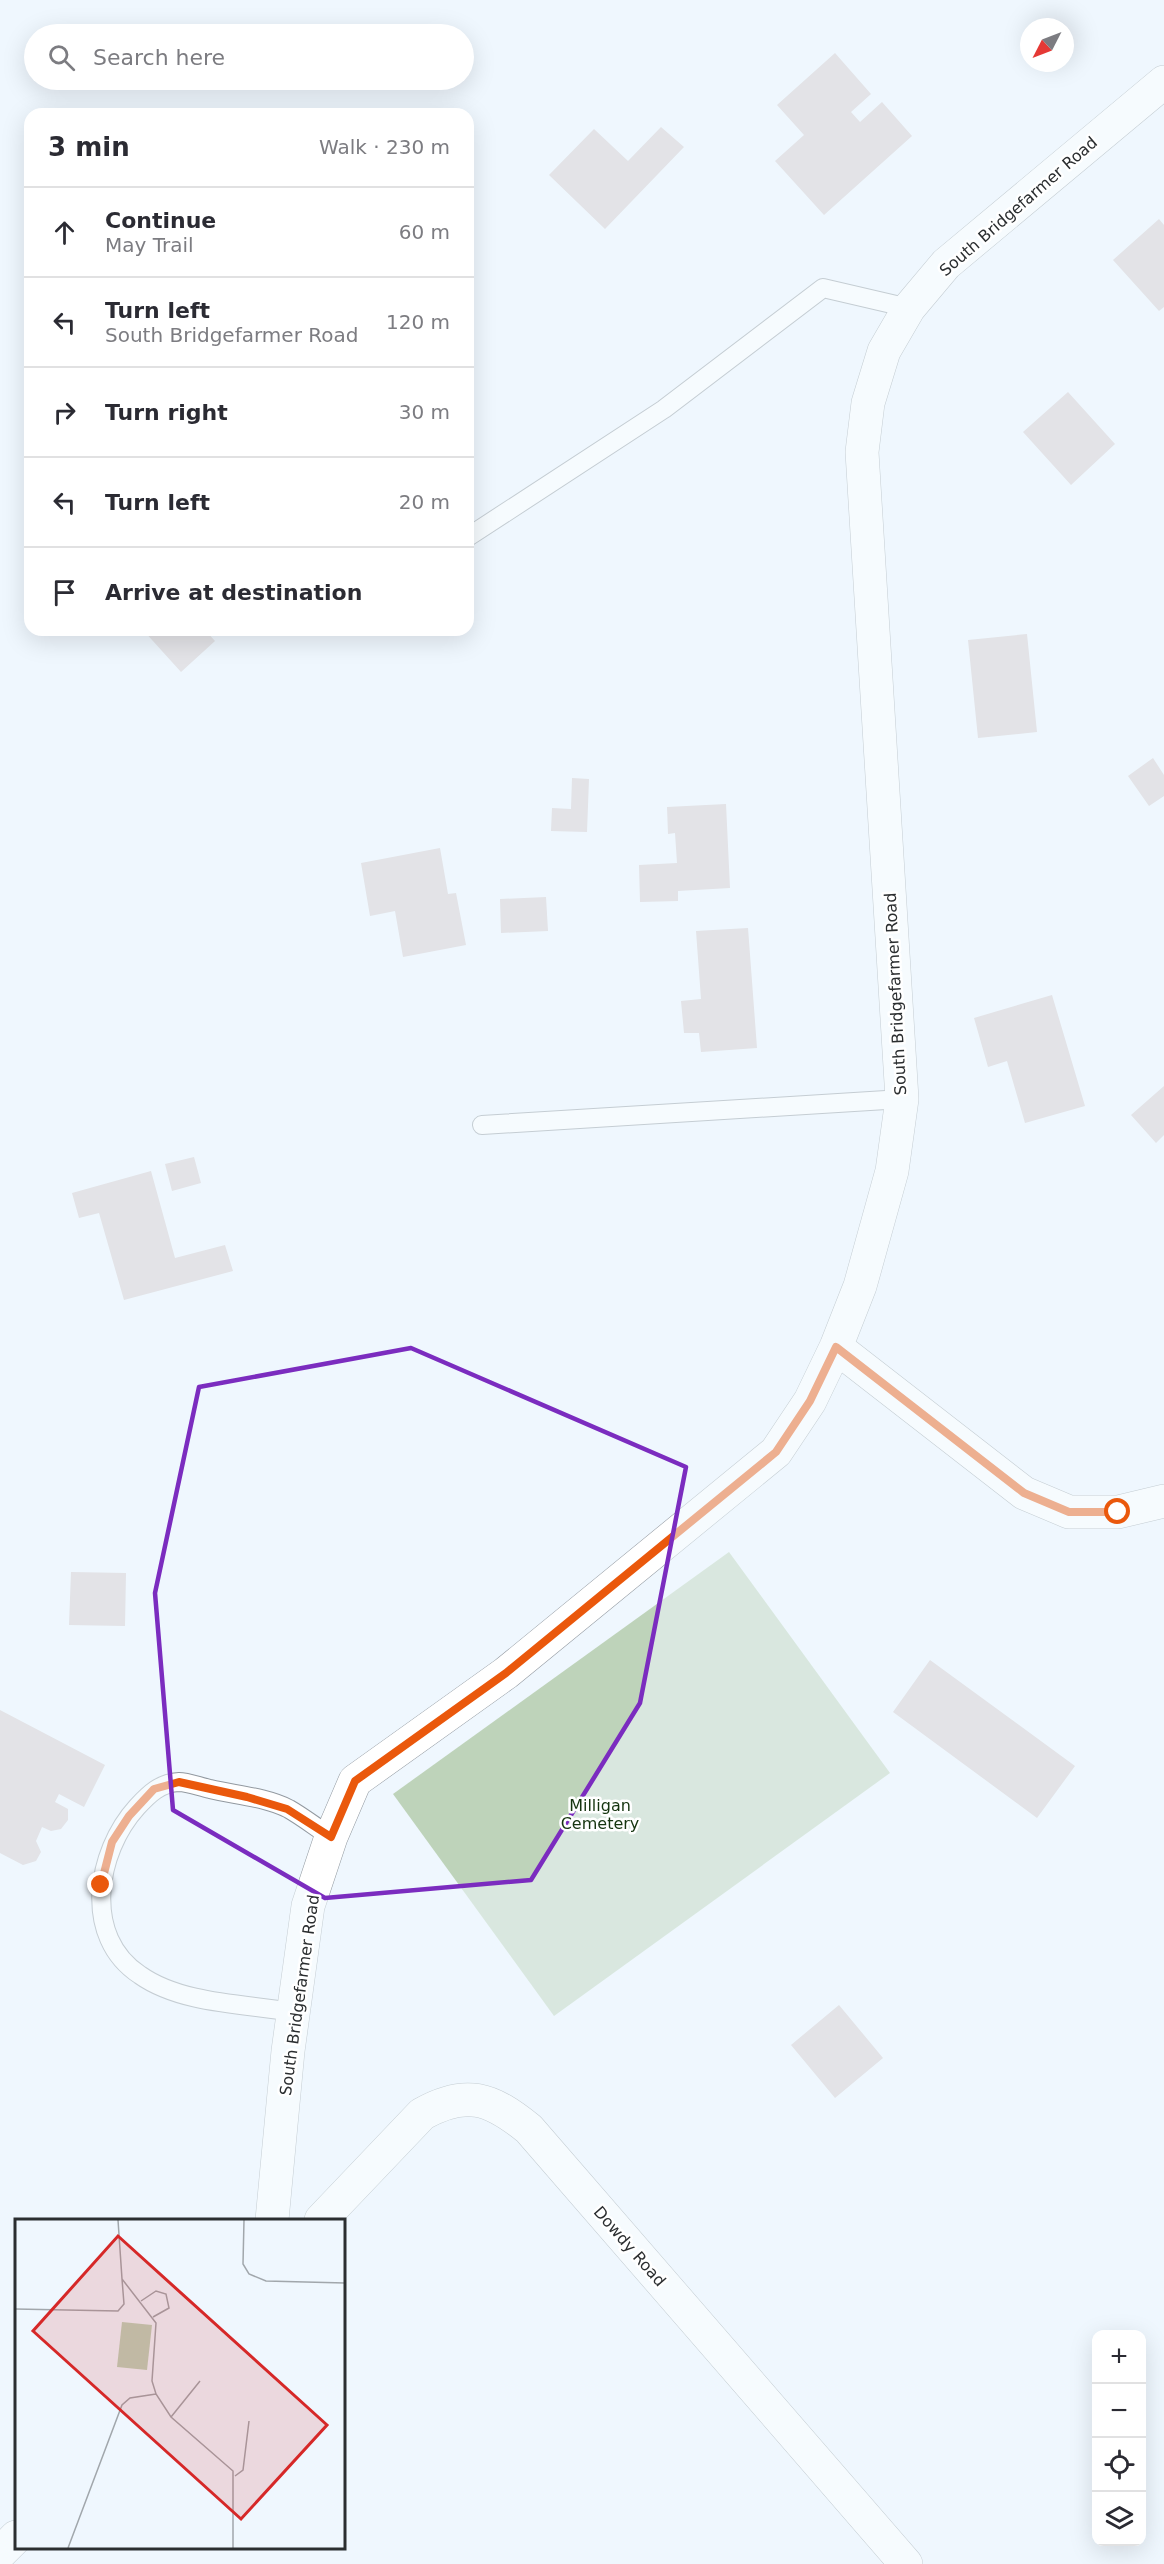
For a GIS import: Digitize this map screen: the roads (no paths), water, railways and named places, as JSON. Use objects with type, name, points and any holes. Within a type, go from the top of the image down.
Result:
[{"type":"street","name":"South Bridgefarmer Road","points":[[272,2219],[293,2012],[308,1906],[331,1837],[355,1781],[506,1673],[776,1452],[810,1401],[836,1347],[860,1286],[892,1171],[902,1099],[862,452],[868,403],[884,351],[909,308],[946,264],[1164,82]]},
{"type":"street","points":[[836,1347],[1024,1493],[1069,1512],[1118,1512],[1164,1501]]},
{"type":"street","name":"Dowdy Road","points":[[322,2219],[422,2114],[440,2104],[461,2099],[484,2102],[507,2111],[529,2129],[906,2564]]},
{"type":"street","points":[[0,2553],[15,2538]]},
{"type":"lane","points":[[474,533],[664,410],[823,288],[909,308]]},
{"type":"lane","points":[[482,1125],[902,1099]]},
{"type":"lane","points":[[293,2012],[197,1998],[164,1988],[139,1975],[120,1957],[103,1925],[101,1885],[112,1842],[129,1816],[154,1789],[179,1782],[247,1797],[287,1809],[331,1837]]},
{"type":"park label","name":"Milligan Cemetery","points":[[600,1814]]}]
